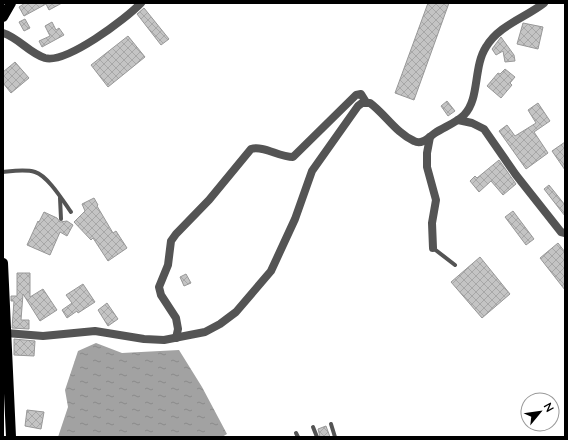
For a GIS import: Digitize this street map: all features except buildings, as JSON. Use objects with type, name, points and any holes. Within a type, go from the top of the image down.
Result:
[{"type":"main road","points":[[3,17],[11,3]]},
{"type":"main road","points":[[3,263],[11,437]]},
{"type":"street","points":[[3,33],[13,37],[38,55],[49,59],[55,59],[69,54],[108,30],[125,18],[141,3]]},
{"type":"street","points":[[176,338],[178,329],[176,318],[161,295],[158,287],[160,280],[168,268],[170,244],[176,234],[197,214],[251,149],[259,148],[276,154],[293,156],[356,95],[361,94],[366,102],[375,106],[398,129],[413,141],[419,142],[430,137],[458,120],[466,113],[471,101],[478,64],[486,46],[501,30],[544,3]]},
{"type":"street","points":[[6,333],[43,336],[95,331],[144,339],[176,338],[205,332],[224,322],[236,312],[265,277],[276,261],[291,228],[312,171],[354,111],[362,103],[366,102]]},
{"type":"street","points":[[458,120],[472,122],[484,129],[525,187],[562,234],[565,233]]},
{"type":"street","points":[[430,137],[427,152],[427,167],[436,200],[432,223],[433,248]]},
{"type":"lane","points":[[3,172],[26,171],[39,174],[54,189],[71,212]]},
{"type":"lane","points":[[60,197],[61,219]]},
{"type":"lane","points":[[433,248],[455,265]]},
{"type":"lane","points":[[331,424],[336,437]]},
{"type":"lane","points":[[313,427],[317,437]]},
{"type":"water","points":[[96,343],[122,353],[179,350],[202,387],[227,434],[222,437],[58,437],[68,407],[65,390],[78,351]]}]
